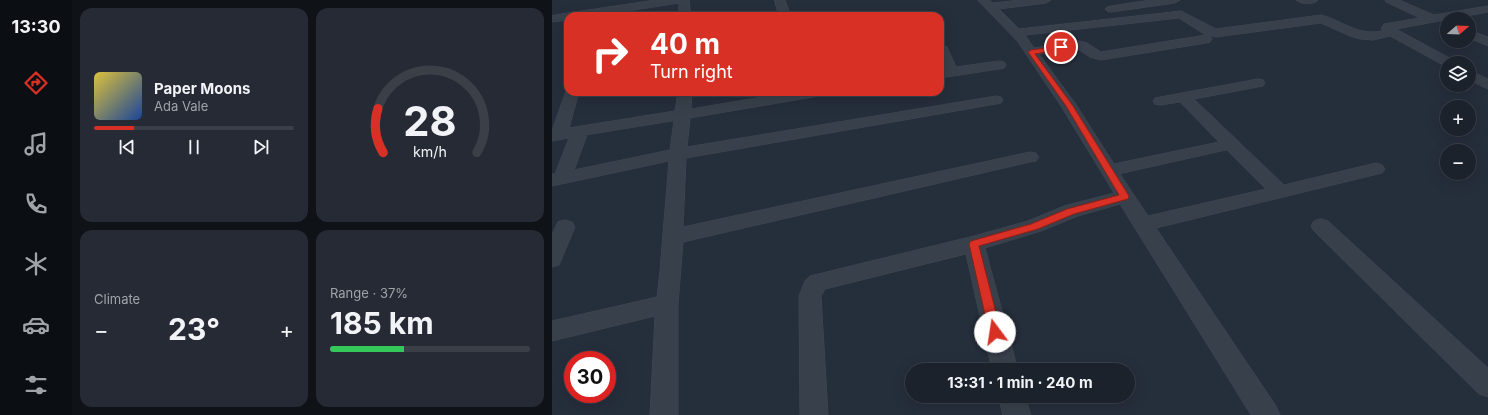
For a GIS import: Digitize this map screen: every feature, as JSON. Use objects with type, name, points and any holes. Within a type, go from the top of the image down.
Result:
[{"type":"street","points":[[608,12],[677,0]]},
{"type":"street","points":[[684,0],[685,12]]},
{"type":"street","points":[[780,0],[784,12]]},
{"type":"street","points":[[987,4],[1046,0]]},
{"type":"street","points":[[1101,10],[1129,3],[1175,0]]},
{"type":"street","points":[[1302,0],[1313,0]]},
{"type":"street","points":[[1390,0],[1440,22]]},
{"type":"street","points":[[987,4],[1031,52],[1069,106],[1266,415]]},
{"type":"street","points":[[1440,59],[1388,30],[1388,27],[1431,18],[1488,9]]},
{"type":"street","points":[[1011,29],[1181,14],[1208,31],[1216,33],[1321,19],[1330,21],[1362,36],[1392,32]]},
{"type":"street","points":[[1011,29],[1062,16]]},
{"type":"street","points":[[555,19],[564,18]]},
{"type":"street","points":[[1476,37],[1487,41]]},
{"type":"street","points":[[1031,52],[1077,45],[1084,47],[1092,54],[1100,56],[1206,39]]},
{"type":"street","points":[[945,73],[999,65]]},
{"type":"street","points":[[1476,78],[1488,84]]},
{"type":"street","points":[[1161,107],[1188,102],[1258,82]]},
{"type":"street","points":[[571,96],[556,135],[793,96]]},
{"type":"street","points":[[664,415],[667,304],[671,271],[678,154],[685,96]]},
{"type":"street","points":[[557,179],[678,154],[996,100]]},
{"type":"street","points":[[1188,102],[1231,100]]},
{"type":"street","points":[[1188,102],[1280,192]]},
{"type":"street","points":[[557,179],[580,131]]},
{"type":"street","points":[[1110,171],[1231,144]]},
{"type":"street","points":[[673,237],[1030,157]]},
{"type":"street","points":[[1143,224],[1376,169]]},
{"type":"street","points":[[814,415],[810,296],[813,287],[818,282],[831,277],[974,244],[1034,226],[1071,211],[1125,196]]},
{"type":"street","points":[[1321,226],[1488,385]]},
{"type":"street","points":[[552,259],[566,227]]},
{"type":"street","points":[[974,244],[1003,363]]},
{"type":"street","points":[[552,331],[667,304]]},
{"type":"street","points":[[1014,403],[1017,415]]},
{"type":"route","points":[[995,332],[974,244],[1034,226],[1071,211],[1125,196],[1069,106],[1031,52],[1061,47]]}]
